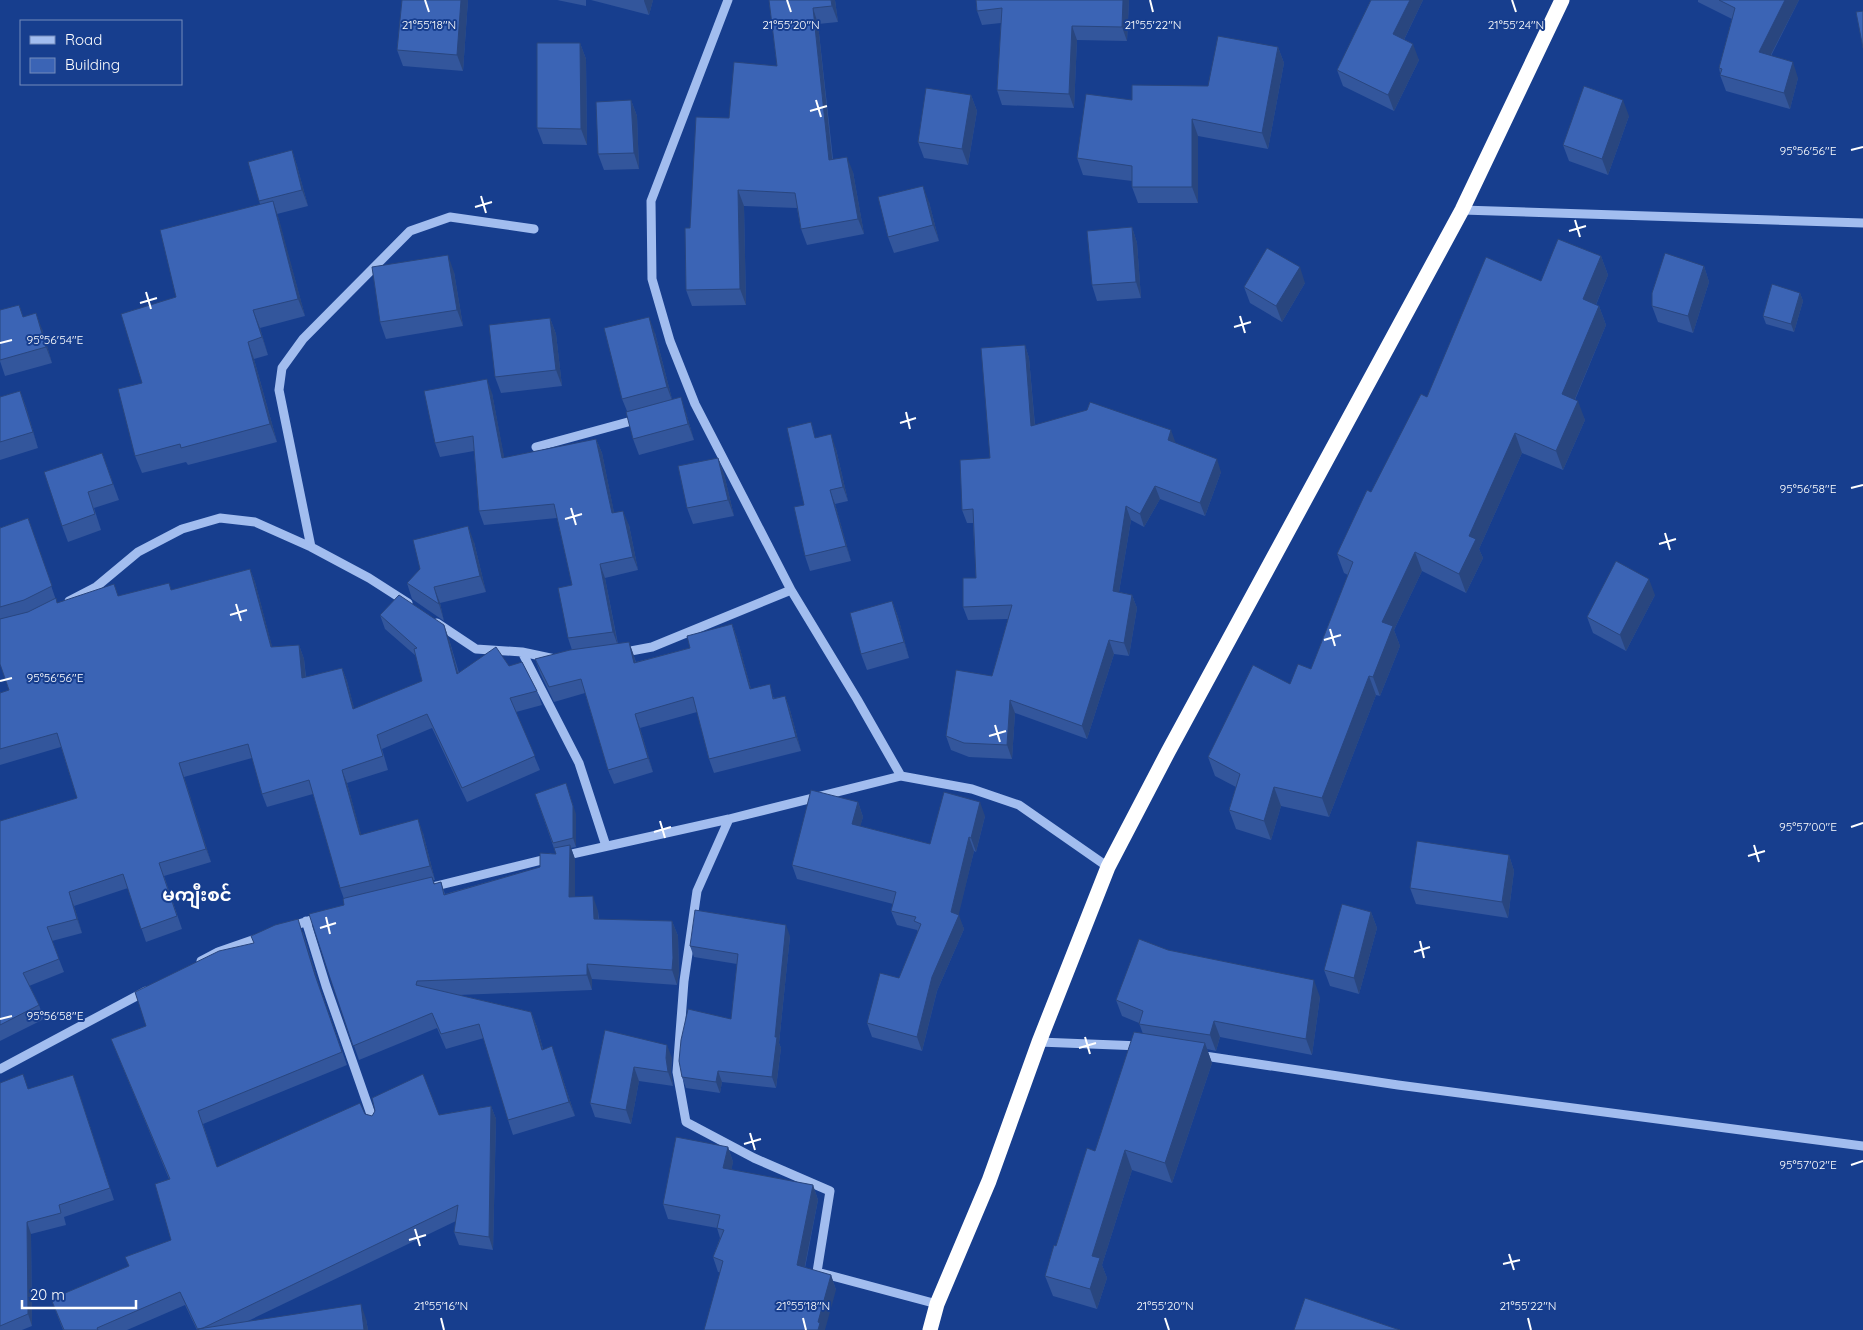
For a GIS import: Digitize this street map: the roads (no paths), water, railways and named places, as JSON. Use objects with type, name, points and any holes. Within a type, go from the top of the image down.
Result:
[{"type":"highway","points":[[930,1330],[937,1304],[989,1181],[1039,1042],[1108,867],[1168,752],[1462,210],[1562,0]]},
{"type":"street","points":[[728,0],[651,201],[652,279],[690,405],[791,590],[901,776]]},
{"type":"street","points":[[1462,210],[1863,223]]},
{"type":"street","points":[[311,547],[279,390],[282,368],[303,339],[410,231],[450,218],[534,229]]},
{"type":"street","points":[[536,447],[648,416]]},
{"type":"street","points":[[64,604],[96,587],[138,552],[182,529],[220,518],[255,522],[311,547],[369,578],[418,609]]},
{"type":"street","points":[[608,655],[652,647],[791,590]]},
{"type":"street","points":[[426,615],[476,649],[522,652],[563,660]]},
{"type":"street","points":[[522,652],[579,763],[606,846]]},
{"type":"street","points":[[425,888],[729,819],[901,776],[972,789],[1019,805],[1108,867]]},
{"type":"street","points":[[729,819],[697,891],[684,981],[677,1072],[686,1122],[754,1158],[830,1190],[817,1272],[937,1304]]},
{"type":"street","points":[[192,966],[218,952],[332,912]]},
{"type":"street","points":[[306,921],[326,986],[374,1123]]},
{"type":"street","points":[[0,1069],[158,984]]},
{"type":"street","points":[[1039,1042],[1152,1048]]},
{"type":"street","points":[[1192,1054],[1398,1086],[1863,1146]]},
{"type":"district","name":"မကျီးစင်","points":[[197,894]]}]
